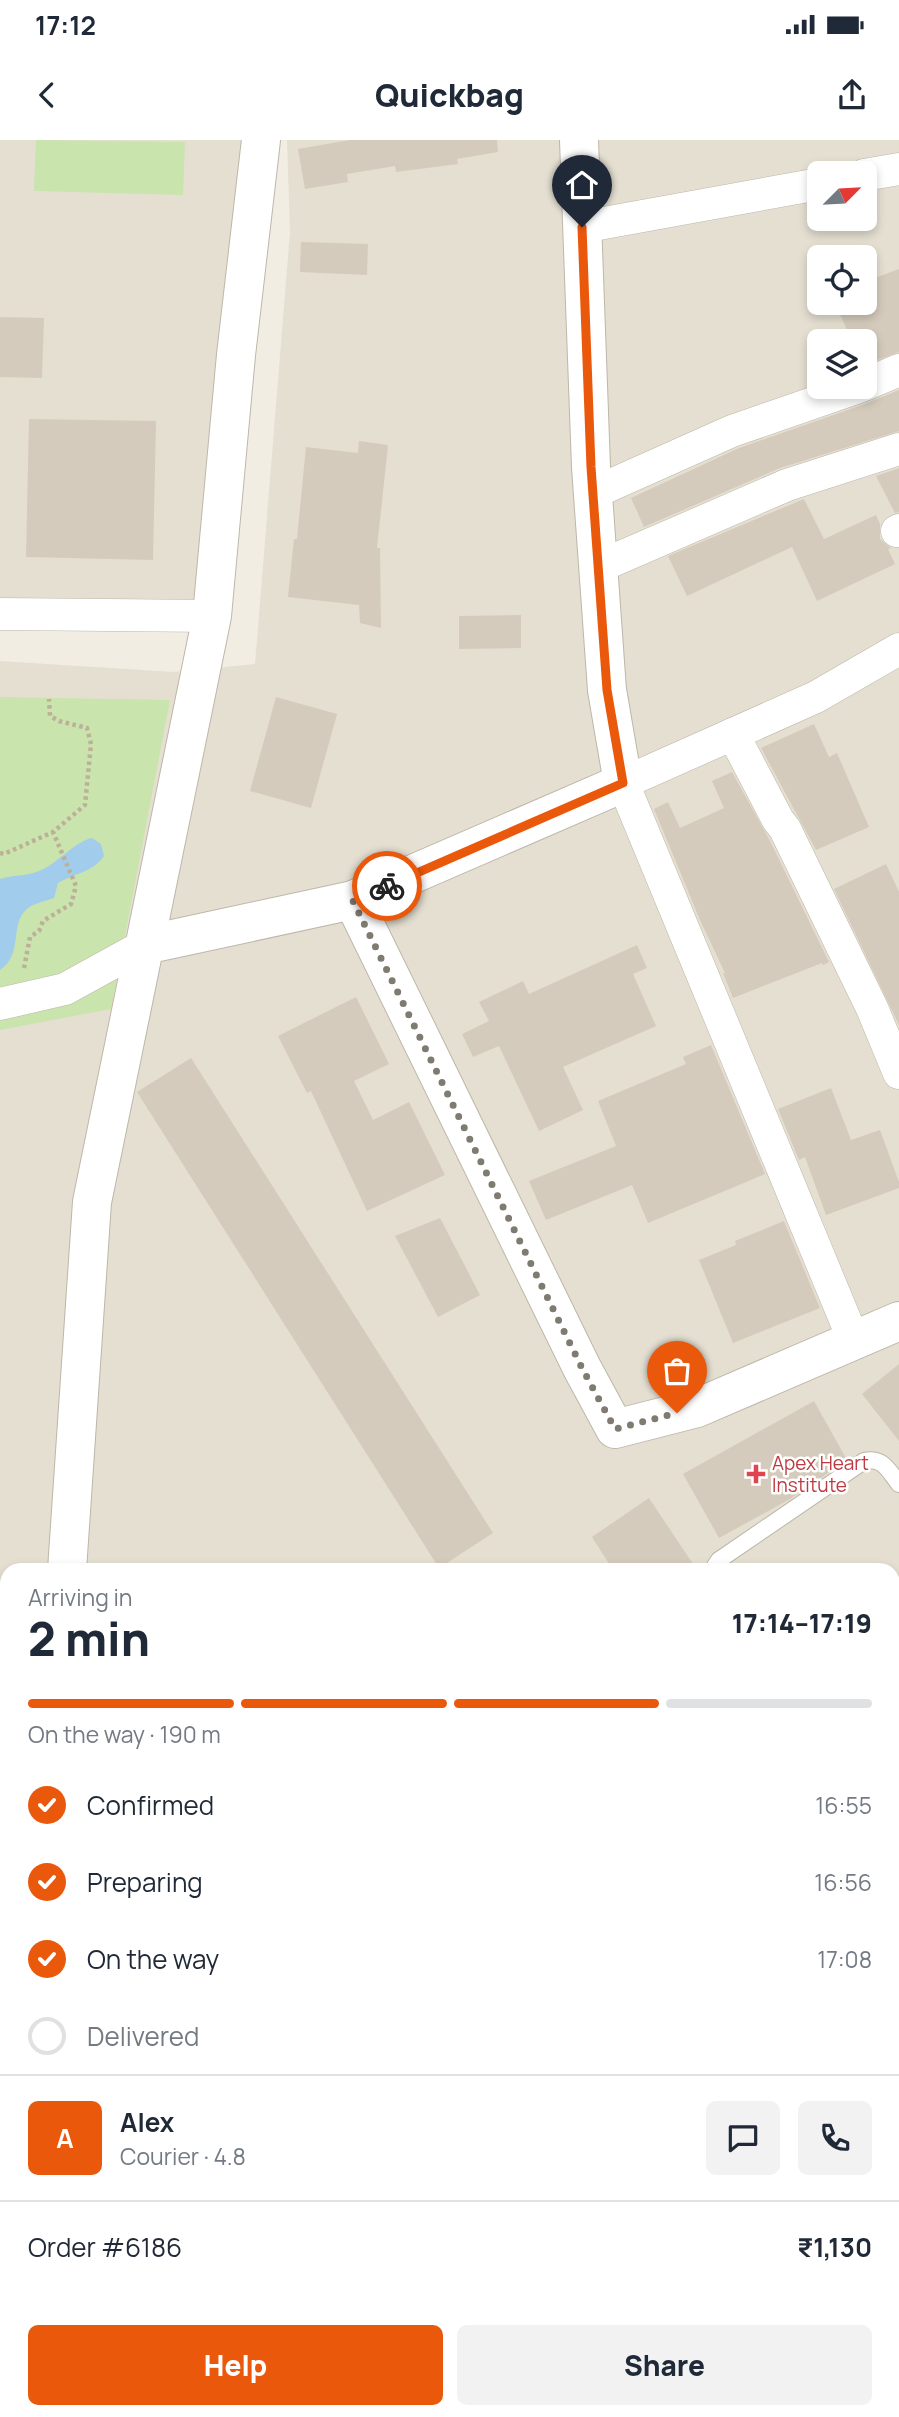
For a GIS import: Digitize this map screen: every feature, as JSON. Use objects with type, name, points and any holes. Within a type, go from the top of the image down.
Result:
[{"type":"street","points":[[67,1563],[93,1202],[212,615],[236,355],[261,140]]},
{"type":"street","points":[[579,140],[598,567],[607,690],[623,783],[854,1341]]},
{"type":"street","points":[[877,173],[899,169]]},
{"type":"street","points":[[582,227],[807,186]]},
{"type":"street","points":[[877,379],[899,370]]},
{"type":"street","points":[[593,493],[732,431],[824,399]]},
{"type":"street","points":[[598,567],[787,485],[899,449]]},
{"type":"street","points":[[0,614],[212,615]]},
{"type":"street","points":[[0,1004],[65,989],[145,945],[353,901],[816,697],[899,649]]},
{"type":"street","points":[[733,734],[785,829],[872,1008],[899,1073]]},
{"type":"street","points":[[353,901],[582,1368],[615,1429],[697,1408],[899,1321]]},
{"type":"lane","points":[[718,1563],[864,1461],[882,1461],[899,1484]]},
{"type":"path","points":[[0,853],[53,832],[85,805],[91,744],[87,728],[50,716],[49,699]]},
{"type":"path","points":[[23,974],[30,937],[39,931],[43,921],[71,904],[76,886],[53,832]]},
{"type":"shaded area","points":[[0,140],[248,140],[199,605],[0,603]]},
{"type":"shaded area","points":[[287,140],[899,140],[899,1563],[0,1563],[0,661],[174,672],[255,664],[290,232]]},
{"type":"green space","points":[[36,140],[185,142],[183,195],[34,191]]},
{"type":"green space","points":[[0,697],[170,700],[111,1009],[0,1030]]},
{"type":"water","points":[[92,838],[101,844],[104,856],[89,869],[58,883],[54,898],[27,909],[19,923],[12,956],[0,970],[0,879],[39,871],[78,844]]},
{"type":"building","points":[[350,140],[497,140],[498,152],[457,159],[458,164],[396,172],[395,166],[347,174],[348,182],[305,189],[298,149]]},
{"type":"building","points":[[301,242],[368,244],[367,275],[300,272]]},
{"type":"building","points":[[899,269],[899,352],[877,360],[877,329],[847,329],[840,315],[877,315],[877,277]]},
{"type":"building","points":[[0,317],[44,318],[42,378],[0,377]]},
{"type":"building","points":[[899,390],[899,431],[780,468],[644,527],[631,498],[739,448]]},
{"type":"building","points":[[29,419],[156,421],[153,560],[26,557]]},
{"type":"building","points":[[359,441],[388,445],[377,548],[380,548],[381,628],[360,623],[359,605],[288,597],[306,447],[358,453]]},
{"type":"building","points":[[899,468],[899,512],[895,513],[876,476]]},
{"type":"building","points":[[804,499],[824,539],[876,515],[880,524],[880,539],[891,548],[888,549],[895,564],[817,601],[792,547],[687,596],[668,556]]},
{"type":"building","points":[[521,615],[521,648],[459,649],[459,616]]},
{"type":"building","points":[[276,697],[337,714],[311,808],[250,791]]},
{"type":"building","points":[[814,724],[829,757],[837,753],[869,827],[816,850],[761,748]]},
{"type":"building","points":[[732,772],[769,839],[829,962],[733,998],[725,973],[654,809],[668,802],[680,828],[724,808],[712,781]]},
{"type":"building","points":[[886,864],[899,892],[899,1025],[834,889]]},
{"type":"building","points":[[637,945],[647,968],[633,974],[656,1026],[563,1067],[583,1110],[539,1131],[499,1046],[473,1057],[462,1034],[489,1021],[479,1002],[523,981],[529,994]]},
{"type":"building","points":[[356,997],[389,1064],[354,1081],[373,1120],[409,1102],[445,1175],[367,1211],[311,1091],[307,1093],[278,1036]]},
{"type":"building","points":[[711,1045],[765,1174],[648,1223],[632,1185],[546,1220],[529,1181],[616,1146],[598,1101],[686,1064],[683,1057]]},
{"type":"building","points":[[191,1058],[493,1533],[447,1563],[436,1563],[137,1092]]},
{"type":"building","points":[[831,1088],[851,1140],[880,1130],[899,1188],[826,1215],[805,1157],[799,1160],[778,1109]]},
{"type":"building","points":[[440,1218],[480,1295],[438,1317],[395,1236]]},
{"type":"building","points":[[784,1221],[820,1308],[733,1343],[699,1260],[736,1245],[735,1241]]},
{"type":"building","points":[[899,1364],[899,1441],[862,1394]]},
{"type":"building","points":[[814,1401],[847,1460],[790,1499],[719,1538],[683,1474]]},
{"type":"building","points":[[649,1498],[692,1563],[609,1563],[592,1537]]},
{"type":"way so far","points":[[387,886],[353,901],[582,1368],[615,1429],[677,1413]]},
{"type":"place","name":"Apex Heart Institute","points":[[756,1474]]},
{"type":"route","points":[[387,886],[623,783],[607,690],[591,467],[582,227]]}]
